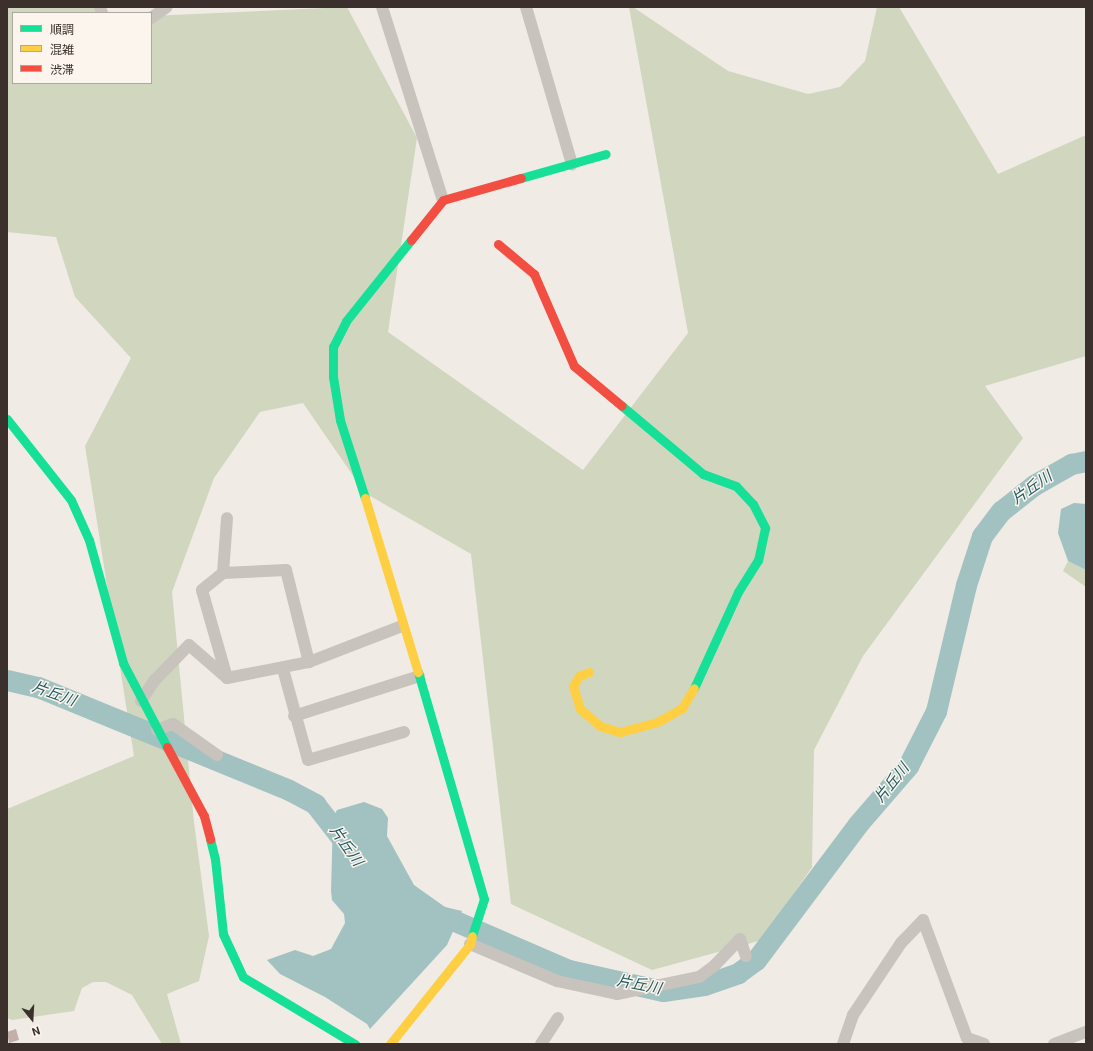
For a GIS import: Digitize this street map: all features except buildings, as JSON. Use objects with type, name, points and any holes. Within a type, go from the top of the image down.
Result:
[{"type":"street","points":[[152,17],[167,7]]},
{"type":"street","points":[[382,7],[443,200]]},
{"type":"street","points":[[526,7],[572,164]]},
{"type":"street","points":[[390,1044],[470,944],[484,899],[419,676],[402,626],[381,546],[340,420],[333,377],[334,347],[346,321],[443,200],[606,154]]},
{"type":"street","points":[[498,244],[534,274],[574,366],[703,474],[736,486],[753,504],[765,528],[758,560],[738,592],[700,679],[682,708],[657,722],[632,730],[620,732],[600,726],[580,709],[573,686],[579,676],[589,672]]},
{"type":"street","points":[[7,419],[71,500],[89,540],[122,663],[141,701],[204,816],[215,859],[223,934],[243,978],[355,1044]]},
{"type":"street","points":[[223,573],[227,518]]},
{"type":"street","points":[[228,678],[202,590],[223,573],[286,570],[309,662]]},
{"type":"street","points":[[141,701],[154,680],[189,645],[228,678],[283,669],[309,662],[402,626]]},
{"type":"street","points":[[283,669],[294,716],[308,760],[404,732]]},
{"type":"street","points":[[294,716],[419,676]]},
{"type":"street","points":[[157,730],[173,724],[216,754]]},
{"type":"street","points":[[843,1044],[853,1015],[901,943],[924,920],[967,1038],[984,1044]]},
{"type":"street","points":[[470,944],[557,981],[617,994],[699,977],[714,966],[740,939],[746,956]]},
{"type":"street","points":[[541,1044],[558,1018]]},
{"type":"street","points":[[1054,1044],[1086,1032]]},
{"type":"green space","points":[[7,7],[101,7],[105,12],[12,12],[12,84],[152,84],[152,16],[347,7],[417,138],[388,332],[583,470],[688,333],[629,7],[633,7],[728,71],[808,94],[840,87],[865,61],[877,7],[899,7],[998,174],[1086,135],[1086,356],[985,386],[1023,438],[863,656],[814,750],[812,867],[762,940],[652,970],[511,904],[471,554],[365,493],[303,403],[260,412],[214,478],[172,592],[194,822],[209,936],[199,981],[167,994],[181,1044],[162,1044],[132,995],[106,982],[93,982],[82,988],[74,1011],[12,1020],[7,1018],[7,809],[134,756],[85,446],[131,358],[75,297],[56,237],[7,232]]},
{"type":"green space","points":[[1068,561],[1086,570],[1086,587],[1063,571]]},
{"type":"water","points":[[1074,503],[1086,504],[1086,570],[1068,561],[1058,533],[1061,509]]},
{"type":"water","points":[[364,802],[382,809],[388,818],[387,836],[414,885],[445,907],[462,911],[447,945],[370,1029],[367,1024],[325,997],[280,974],[267,960],[295,950],[313,956],[331,949],[345,923],[344,914],[332,900],[333,818],[337,810]]},
{"type":"waterway","name":"片丘川","points":[[430,913],[455,921],[569,970],[663,991],[704,985],[738,973],[756,960],[858,824],[908,766],[936,711],[966,585],[982,536],[1001,511],[1034,485],[1071,464],[1086,461]]},
{"type":"waterway","name":"片丘川","points":[[7,680],[38,687],[289,790],[315,804],[350,849]]},
{"type":"traffic: fast","points":[[521,178],[606,154]]},
{"type":"traffic: fast","points":[[365,498],[340,420],[333,377],[333,347],[346,321],[411,240]]},
{"type":"traffic: fast","points":[[622,406],[703,474],[736,486],[753,504],[765,528],[758,560],[738,592],[694,688]]},
{"type":"traffic: fast","points":[[7,419],[71,500],[89,540],[123,663],[167,747]]},
{"type":"traffic: fast","points":[[418,672],[484,899],[472,936]]},
{"type":"traffic: fast","points":[[210,839],[215,859],[223,934],[243,977],[355,1044]]},
{"type":"traffic: slow","points":[[365,498],[418,672]]},
{"type":"traffic: slow","points":[[589,672],[579,676],[573,686],[580,709],[600,726],[620,732],[657,722],[682,708],[694,688]]},
{"type":"traffic: slow","points":[[390,1044],[470,944],[472,936]]},
{"type":"traffic: jam","points":[[411,240],[443,200],[521,178]]},
{"type":"traffic: jam","points":[[498,244],[534,274],[574,366],[622,406]]},
{"type":"traffic: jam","points":[[167,747],[204,816],[210,839]]}]
